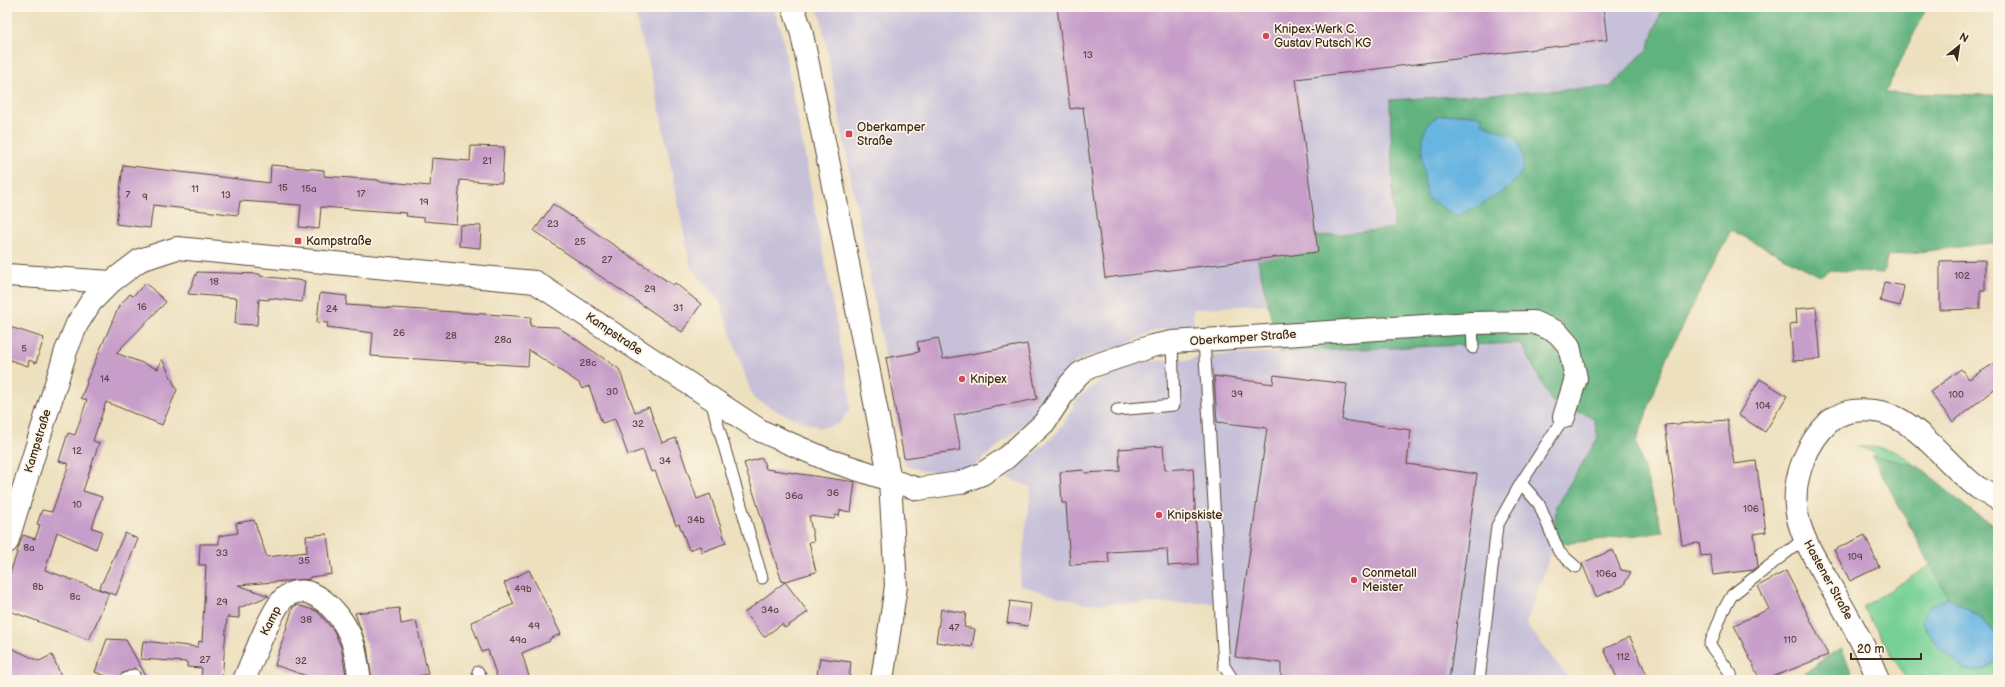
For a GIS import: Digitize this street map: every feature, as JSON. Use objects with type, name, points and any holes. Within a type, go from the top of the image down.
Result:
[{"type":"street","points":[[793,7],[801,30],[890,480],[896,586],[882,680]]},
{"type":"street","name":"Kampstraße","points":[[7,542],[69,344],[77,324],[91,302],[111,282],[140,260],[177,248],[535,282],[761,431],[828,460],[890,480]]},
{"type":"street","points":[[7,275],[111,282]]},
{"type":"street","name":"Oberkamper Straße","points":[[890,480],[918,489],[959,483],[982,474],[1006,458],[1044,424],[1070,384],[1079,374],[1090,367],[1152,346],[1172,342],[1472,323],[1533,322],[1557,332],[1569,346],[1576,378],[1564,417]]},
{"type":"street","name":"Hastener Straße","points":[[1878,680],[1869,656],[1804,539],[1796,506],[1798,476],[1807,450],[1831,421],[1851,411],[1875,411],[1899,419],[1921,436],[1977,487],[1998,499]]},
{"type":"street","name":"Kamp","points":[[244,680],[275,610],[283,598],[294,592],[307,592],[335,610],[350,633],[360,680]]},
{"type":"lane","points":[[1472,323],[1473,348]]},
{"type":"lane","points":[[1204,341],[1224,666],[1233,680]]},
{"type":"lane","points":[[1117,410],[1174,405],[1172,342]]},
{"type":"lane","points":[[711,398],[762,578]]},
{"type":"lane","points":[[1479,680],[1497,526],[1521,484],[1564,417]]},
{"type":"lane","points":[[1521,484],[1539,504],[1559,552],[1576,567]]},
{"type":"lane","points":[[1732,680],[1731,674],[1710,645],[1723,611],[1732,595],[1743,585],[1804,539]]},
{"type":"shaded area","points":[[633,7],[773,7],[781,30],[850,395],[850,409],[839,424],[820,428],[781,413],[753,398],[720,302],[691,268],[655,87]]},
{"type":"shaded area","points":[[817,7],[1663,7],[1648,48],[1610,87],[1390,100],[1394,228],[1254,244],[1267,304],[1193,309],[1194,329],[1160,329],[1129,343],[1077,361],[1056,381],[1039,411],[972,468],[947,474],[919,470],[905,464],[821,18]]},
{"type":"shaded area","points":[[1521,343],[1552,402],[1594,418],[1598,438],[1556,506],[1554,545],[1526,624],[1570,680],[1229,680],[1226,603],[1084,604],[1019,585],[1031,487],[1007,478],[1057,433],[1068,418],[1077,399],[1105,377],[1146,361],[1191,360],[1197,357],[1279,352]]},
{"type":"green space","points":[[1663,7],[1927,7],[1885,93],[1998,95],[1998,242],[1888,256],[1883,273],[1829,270],[1820,276],[1731,230],[1666,358],[1636,443],[1663,532],[1554,545],[1556,506],[1598,438],[1594,418],[1552,402],[1521,343],[1279,352],[1254,244],[1394,228],[1390,100],[1610,87],[1648,48]],"holes":[[[1461,114],[1482,116],[1481,123],[1516,137],[1504,190],[1480,205],[1457,216],[1434,119],[1444,115]]]},
{"type":"green space","points":[[1857,446],[1875,447],[1893,451],[1901,455],[1968,509],[1998,526],[1998,680],[1907,680],[1863,607],[1961,546],[1896,472],[1872,452]]},
{"type":"green space","points":[[1872,456],[1918,466],[1965,506],[1988,523],[1998,528],[1998,636],[1976,615],[1948,597]]},
{"type":"green space","points":[[1842,648],[1854,680],[1797,680],[1828,655]]},
{"type":"water","points":[[1461,114],[1482,116],[1481,123],[1516,137],[1523,160],[1523,167],[1520,175],[1505,190],[1484,203],[1457,216],[1427,198],[1422,156],[1424,134],[1427,125],[1436,117]]},
{"type":"water","points":[[1948,597],[1976,615],[1998,636],[1998,659],[1984,670],[1965,670],[1938,647],[1921,620],[1930,606]]},
{"type":"building","points":[[1057,7],[1603,7],[1607,40],[1296,79],[1318,252],[1105,278],[1083,107],[1070,109]]},
{"type":"building","points":[[471,146],[504,147],[502,183],[460,180],[456,224],[424,221],[424,218],[406,216],[407,213],[321,207],[319,229],[299,227],[301,205],[240,201],[238,215],[153,205],[150,228],[116,224],[123,165],[270,183],[271,165],[324,170],[324,176],[430,186],[432,158],[470,161]]},
{"type":"building","points":[[553,204],[673,285],[675,283],[701,304],[682,332],[534,231]]},
{"type":"building","points":[[460,225],[481,226],[480,248],[459,246]]},
{"type":"building","points":[[1985,260],[1985,291],[1980,291],[1980,309],[1940,310],[1940,261]]},
{"type":"building","points":[[197,272],[260,274],[260,276],[305,281],[302,302],[269,298],[269,300],[259,299],[257,325],[235,324],[237,298],[188,294]]},
{"type":"building","points":[[1884,282],[1904,286],[1900,306],[1880,301]]},
{"type":"building","points":[[146,283],[166,302],[116,353],[158,369],[162,359],[177,390],[162,425],[106,402],[93,441],[99,443],[83,491],[102,497],[92,528],[102,531],[96,549],[57,532],[45,570],[109,593],[89,640],[7,610],[7,582],[23,535],[35,539],[40,525],[37,524],[42,510],[52,512],[69,464],[59,461],[68,433],[75,435],[87,400],[81,398],[87,383],[86,382],[119,306],[130,294],[133,296]]},
{"type":"building","points":[[320,293],[347,296],[346,305],[531,317],[530,326],[558,327],[619,369],[635,412],[649,407],[662,443],[676,438],[697,499],[710,494],[726,543],[702,552],[700,546],[689,550],[679,524],[676,525],[655,471],[651,472],[643,450],[628,455],[615,419],[602,423],[589,386],[582,389],[579,383],[529,350],[528,366],[371,356],[373,333],[327,327],[328,323],[317,322]]},
{"type":"building","points":[[1816,307],[1821,359],[1793,361],[1790,324],[1797,323],[1796,309]]},
{"type":"building","points":[[7,326],[44,338],[36,363],[29,360],[28,366],[7,359]]},
{"type":"building","name":"Knipex","points":[[938,338],[943,359],[1027,344],[1037,399],[954,415],[961,450],[904,458],[886,358],[919,352],[917,342]]},
{"type":"building","points":[[1998,361],[1998,386],[1953,422],[1930,392],[1961,369],[1969,379]]},
{"type":"building","name":"Conmetall Meister","points":[[1274,375],[1347,384],[1342,420],[1411,430],[1407,464],[1477,474],[1449,680],[1281,680],[1281,663],[1235,657],[1267,428],[1217,422],[1214,376],[1273,384]]},
{"type":"building","points":[[1760,379],[1787,396],[1765,432],[1738,415]]},
{"type":"building","points":[[1727,420],[1734,464],[1756,461],[1766,532],[1754,534],[1758,566],[1753,570],[1713,575],[1710,555],[1701,556],[1699,543],[1682,545],[1665,425]]},
{"type":"building","points":[[1163,446],[1165,470],[1193,468],[1198,564],[1168,566],[1167,549],[1108,552],[1109,563],[1070,565],[1066,503],[1062,503],[1060,472],[1084,470],[1085,473],[1120,471],[1119,449]]},
{"type":"building","points":[[762,458],[766,469],[855,482],[851,512],[840,510],[839,516],[835,515],[834,519],[809,516],[814,541],[809,542],[816,572],[782,582],[744,463]]},
{"type":"building","points":[[254,520],[267,557],[307,552],[306,536],[327,534],[332,574],[310,577],[310,579],[238,585],[269,596],[239,608],[239,618],[227,617],[222,680],[201,680],[202,668],[187,667],[187,662],[141,659],[143,641],[198,647],[199,641],[202,642],[206,565],[199,565],[200,544],[219,544],[219,536],[238,533],[236,523]]},
{"type":"building","points":[[125,533],[138,539],[116,595],[99,589]]},
{"type":"building","points":[[1865,535],[1879,567],[1850,581],[1834,550]]},
{"type":"building","points":[[1613,550],[1621,570],[1631,572],[1623,586],[1596,597],[1582,563]]},
{"type":"building","points":[[529,570],[561,634],[549,639],[550,641],[522,653],[530,680],[498,680],[488,650],[482,652],[471,622],[514,604],[504,583]]},
{"type":"building","points":[[1786,571],[1828,655],[1765,680],[1760,680],[1734,625],[1769,609],[1758,586]]},
{"type":"building","points":[[785,582],[808,612],[785,628],[782,624],[764,637],[745,612]]},
{"type":"building","points":[[1010,601],[1031,604],[1028,626],[1007,623]]},
{"type":"building","points":[[297,605],[317,611],[334,631],[341,647],[347,680],[318,680],[275,665],[293,607]]},
{"type":"building","points":[[399,608],[401,624],[416,621],[428,674],[400,680],[372,680],[367,647],[355,613]]},
{"type":"building","points":[[941,609],[966,613],[964,627],[975,629],[972,647],[936,642]]},
{"type":"building","points":[[1630,637],[1649,680],[1618,680],[1604,649]]},
{"type":"building","points":[[107,639],[126,640],[148,680],[139,680],[140,672],[135,668],[121,674],[117,680],[95,672]]},
{"type":"building","points":[[7,646],[39,661],[52,655],[63,680],[7,680]]},
{"type":"building","points":[[820,658],[851,662],[849,680],[816,680]]},
{"type":"place","name":"Knipex-Werk C. Gustav Putsch KG","points":[[1266,36]]},
{"type":"place","name":"Oberkamper Straße","points":[[849,134]]},
{"type":"place","name":"Kampstraße","points":[[298,241]]},
{"type":"place","name":"Knipex","points":[[962,379]]},
{"type":"place","name":"Knipskiste","points":[[1159,515]]},
{"type":"place","name":"Conmetall Meister","points":[[1354,580]]}]
